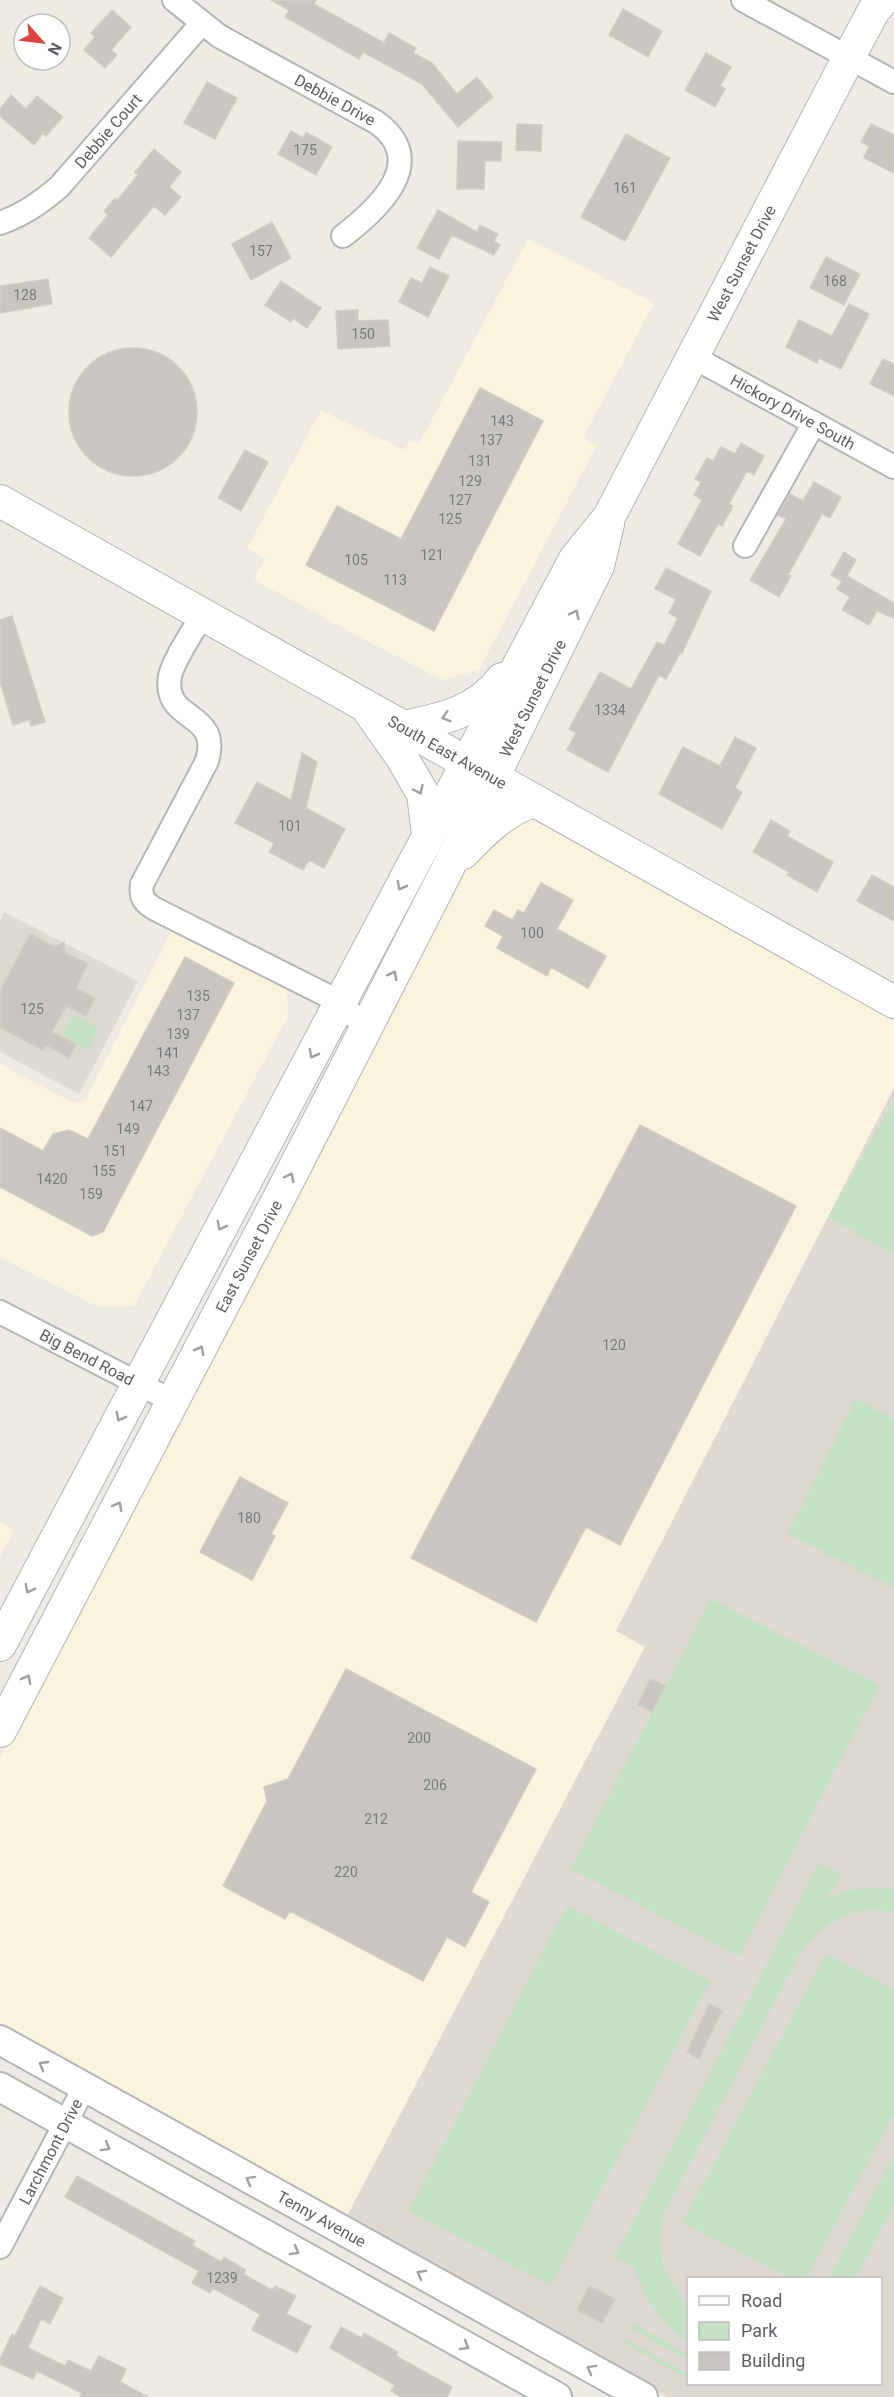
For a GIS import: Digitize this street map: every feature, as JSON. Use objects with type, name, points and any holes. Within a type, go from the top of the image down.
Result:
[{"type":"main road","name":"West Sunset Drive","points":[[466,763],[575,559],[609,517],[878,3]]},
{"type":"main road","name":"South East Avenue","points":[[0,501],[404,727],[492,779],[894,1002]]},
{"type":"main road","name":"West Sunset Drive","points":[[492,779],[598,566],[609,517]]},
{"type":"main road","points":[[404,727],[448,718],[473,706],[494,690],[533,638]]},
{"type":"main road","points":[[365,706],[401,756],[423,794],[428,834]]},
{"type":"main road","points":[[0,1645],[466,763]]},
{"type":"main road","name":"East Sunset Drive","points":[[0,1731],[174,1402],[492,779]]},
{"type":"main road","points":[[446,872],[482,833],[516,807],[533,801]]},
{"type":"street","name":"Debbie Drive","points":[[174,0],[219,36],[376,123],[394,138],[399,160],[395,181],[386,197],[371,214],[343,236]]},
{"type":"street","points":[[743,0],[894,82]]},
{"type":"street","name":"Debbie Court","points":[[0,223],[17,217],[58,188],[202,23]]},
{"type":"street","name":"Hickory Drive South","points":[[693,357],[894,467]]},
{"type":"street","points":[[745,546],[814,423]]},
{"type":"street","points":[[202,615],[172,670],[170,687],[174,704],[204,726],[210,741],[209,753],[207,761],[142,884],[141,896],[144,903],[157,910],[340,1002],[366,1028]]},
{"type":"street","name":"Big Bend Road","points":[[0,1312],[174,1402]]},
{"type":"street","name":"Tenny Avenue","points":[[0,2040],[643,2397]]},
{"type":"street","points":[[0,2087],[557,2397]]},
{"type":"street","name":"Larchmont Drive","points":[[0,2247],[84,2088]]},
{"type":"shaded area","points":[[528,239],[654,303],[584,436],[586,440],[597,445],[479,670],[441,680],[254,580],[265,558],[247,548],[321,410],[404,450],[410,441],[419,444]]},
{"type":"shaded area","points":[[523,817],[535,821],[894,1021],[894,1088],[616,1631],[645,1647],[346,2218],[0,2027],[0,1758],[467,866]]},
{"type":"shaded area","points":[[4,912],[138,981],[79,1094],[0,1052],[0,920]]},
{"type":"shaded area","points":[[173,928],[287,989],[288,1016],[134,1306],[98,1307],[0,1257],[0,1064],[74,1103],[86,1099]]},
{"type":"shaded area","points":[[894,1088],[894,2397],[668,2397],[346,2218],[645,1647],[616,1631]]},
{"type":"shaded area","points":[[0,1522],[14,1530],[0,1557]]},
{"type":"green space","points":[[73,1015],[99,1028],[87,1050],[62,1037]]},
{"type":"green space","points":[[894,1100],[894,1255],[828,1217]]},
{"type":"green space","points":[[856,1399],[894,1419],[894,1588],[788,1534]]},
{"type":"green space","points":[[711,1599],[879,1685],[739,1956],[571,1869]]},
{"type":"green space","points":[[819,1863],[841,1874],[827,1898],[860,1889],[894,1889],[894,1912],[866,1910],[843,1916],[823,1929],[803,1948],[664,2213],[659,2241],[664,2269],[687,2304],[687,2340],[662,2320],[643,2289],[635,2268],[615,2257]]},
{"type":"green space","points":[[567,1906],[710,1981],[551,2285],[409,2211]]},
{"type":"green space","points":[[826,1954],[894,1990],[894,2113],[807,2277],[787,2277],[683,2222]]},
{"type":"green space","points":[[894,2156],[894,2205],[857,2277],[830,2277]]},
{"type":"green space","points":[[633,2323],[687,2354],[687,2359],[630,2327]]},
{"type":"green space","points":[[625,2339],[687,2373],[687,2378],[623,2342]]},
{"type":"building","points":[[271,0],[316,0],[314,4],[384,43],[389,33],[416,48],[413,53],[432,63],[457,94],[477,77],[493,97],[458,127],[422,84],[363,52],[359,59],[285,17],[289,10]]},
{"type":"building","points":[[623,9],[662,31],[648,57],[609,35]]},
{"type":"building","points":[[112,10],[131,27],[111,50],[117,55],[105,68],[84,50],[95,37],[91,33]]},
{"type":"building","points":[[706,53],[731,67],[720,86],[725,89],[715,107],[685,90]]},
{"type":"building","points":[[207,82],[237,98],[215,139],[184,123]]},
{"type":"building","points":[[11,95],[26,109],[37,96],[63,117],[46,136],[43,133],[34,145],[0,116],[0,109]]},
{"type":"building","points":[[517,124],[542,125],[541,151],[516,150]]},
{"type":"building","points":[[871,124],[894,135],[894,173],[864,158],[869,146],[861,142]]},
{"type":"building","points":[[291,131],[303,138],[306,132],[332,147],[316,175],[278,154]]},
{"type":"building","points":[[626,134],[670,158],[625,241],[581,217]]},
{"type":"building","points":[[458,141],[502,142],[501,161],[485,161],[484,189],[457,189]]},
{"type":"building","points":[[154,149],[181,172],[169,187],[181,197],[165,215],[154,206],[111,257],[89,238],[108,215],[104,211],[115,198],[117,200],[138,175],[135,172]]},
{"type":"building","points":[[438,210],[477,232],[480,225],[498,234],[494,241],[500,245],[494,255],[452,235],[439,259],[417,248]]},
{"type":"building","points":[[272,222],[291,258],[251,280],[232,244]]},
{"type":"building","points":[[826,257],[860,274],[844,305],[810,288]]},
{"type":"building","points":[[430,267],[449,276],[428,317],[399,302],[411,278],[422,283]]},
{"type":"building","points":[[48,279],[52,304],[0,313],[0,286]]},
{"type":"building","points":[[281,281],[321,308],[307,328],[293,318],[291,322],[265,305]]},
{"type":"building","points":[[849,304],[869,314],[841,369],[819,358],[817,363],[786,347],[799,320],[832,336]]},
{"type":"building","points":[[358,310],[358,321],[388,320],[390,346],[338,349],[336,311]]},
{"type":"building","points":[[133,348],[158,353],[178,367],[192,387],[197,412],[192,437],[178,457],[158,471],[133,476],[108,471],[88,457],[74,437],[69,412],[74,387],[88,367],[108,353]]},
{"type":"building","points":[[883,359],[894,364],[894,396],[870,384]]},
{"type":"building","points":[[480,388],[543,421],[434,631],[306,565],[337,506],[401,539]]},
{"type":"building","points":[[741,443],[764,456],[754,475],[747,471],[729,504],[733,506],[722,526],[718,524],[700,556],[678,544],[702,500],[694,495],[701,482],[695,479],[707,458],[713,461],[721,447],[735,454]]},
{"type":"building","points":[[245,450],[268,462],[241,511],[218,498]]},
{"type":"building","points":[[814,482],[841,497],[830,518],[822,514],[788,575],[791,576],[779,597],[750,580],[786,519],[778,515],[790,494],[803,501]]},
{"type":"building","points":[[844,552],[856,560],[847,576],[894,603],[894,618],[877,611],[869,625],[842,610],[850,597],[837,589],[842,581],[831,575]]},
{"type":"building","points":[[666,568],[711,591],[682,653],[666,679],[659,675],[608,772],[567,750],[576,733],[569,729],[600,672],[631,689],[657,642],[664,645],[678,618],[669,613],[676,599],[655,589]]},
{"type":"building","points":[[12,616],[45,722],[31,726],[29,720],[13,725],[0,682],[0,620]]},
{"type":"building","points":[[735,737],[756,748],[735,788],[742,792],[722,829],[659,794],[683,747],[720,766]]},
{"type":"building","points":[[302,753],[317,762],[306,808],[345,829],[324,868],[309,860],[303,870],[269,852],[274,843],[235,823],[257,782],[291,800]]},
{"type":"building","points":[[771,820],[790,831],[787,836],[833,862],[817,892],[787,875],[789,872],[753,852]]},
{"type":"building","points":[[872,875],[894,887],[894,921],[857,901]]},
{"type":"building","points":[[541,883],[573,900],[557,929],[606,956],[588,988],[551,967],[547,976],[497,948],[503,936],[485,926],[494,910],[512,920],[518,910],[524,913]]},
{"type":"building","points":[[30,934],[54,947],[64,942],[64,952],[88,964],[76,988],[95,998],[86,1016],[66,1006],[52,1032],[76,1044],[69,1058],[46,1045],[43,1050],[0,1028],[0,991]]},
{"type":"building","points":[[185,957],[234,983],[103,1232],[92,1236],[0,1187],[0,1128],[43,1151],[53,1134],[69,1130],[88,1139]]},
{"type":"building","points":[[640,1125],[796,1206],[620,1545],[586,1527],[536,1622],[411,1558]]},
{"type":"building","points":[[240,1477],[288,1503],[271,1534],[275,1536],[252,1580],[200,1552]]},
{"type":"building","points":[[346,1669],[536,1769],[471,1892],[489,1902],[465,1947],[447,1937],[423,1981],[290,1911],[285,1919],[223,1886],[267,1801],[264,1787],[288,1779]]},
{"type":"building","points":[[650,1679],[666,1686],[652,1712],[638,1705]]},
{"type":"building","points":[[709,2004],[722,2010],[699,2059],[687,2052]]},
{"type":"building","points":[[77,2176],[195,2241],[192,2245],[221,2262],[224,2257],[246,2270],[243,2274],[272,2290],[275,2286],[296,2296],[286,2314],[311,2326],[297,2353],[252,2330],[260,2314],[213,2288],[210,2293],[192,2283],[199,2271],[65,2197]]},
{"type":"building","points":[[40,2286],[63,2298],[50,2324],[41,2319],[28,2348],[65,2366],[68,2360],[91,2371],[99,2356],[126,2369],[120,2382],[148,2397],[80,2397],[82,2393],[37,2371],[33,2379],[0,2364],[0,2359],[12,2334],[15,2336]]},
{"type":"building","points":[[589,2286],[615,2299],[602,2323],[577,2310]]},
{"type":"building","points":[[341,2327],[362,2338],[364,2333],[398,2352],[396,2356],[452,2387],[447,2397],[402,2397],[391,2391],[395,2385],[330,2348]]}]
